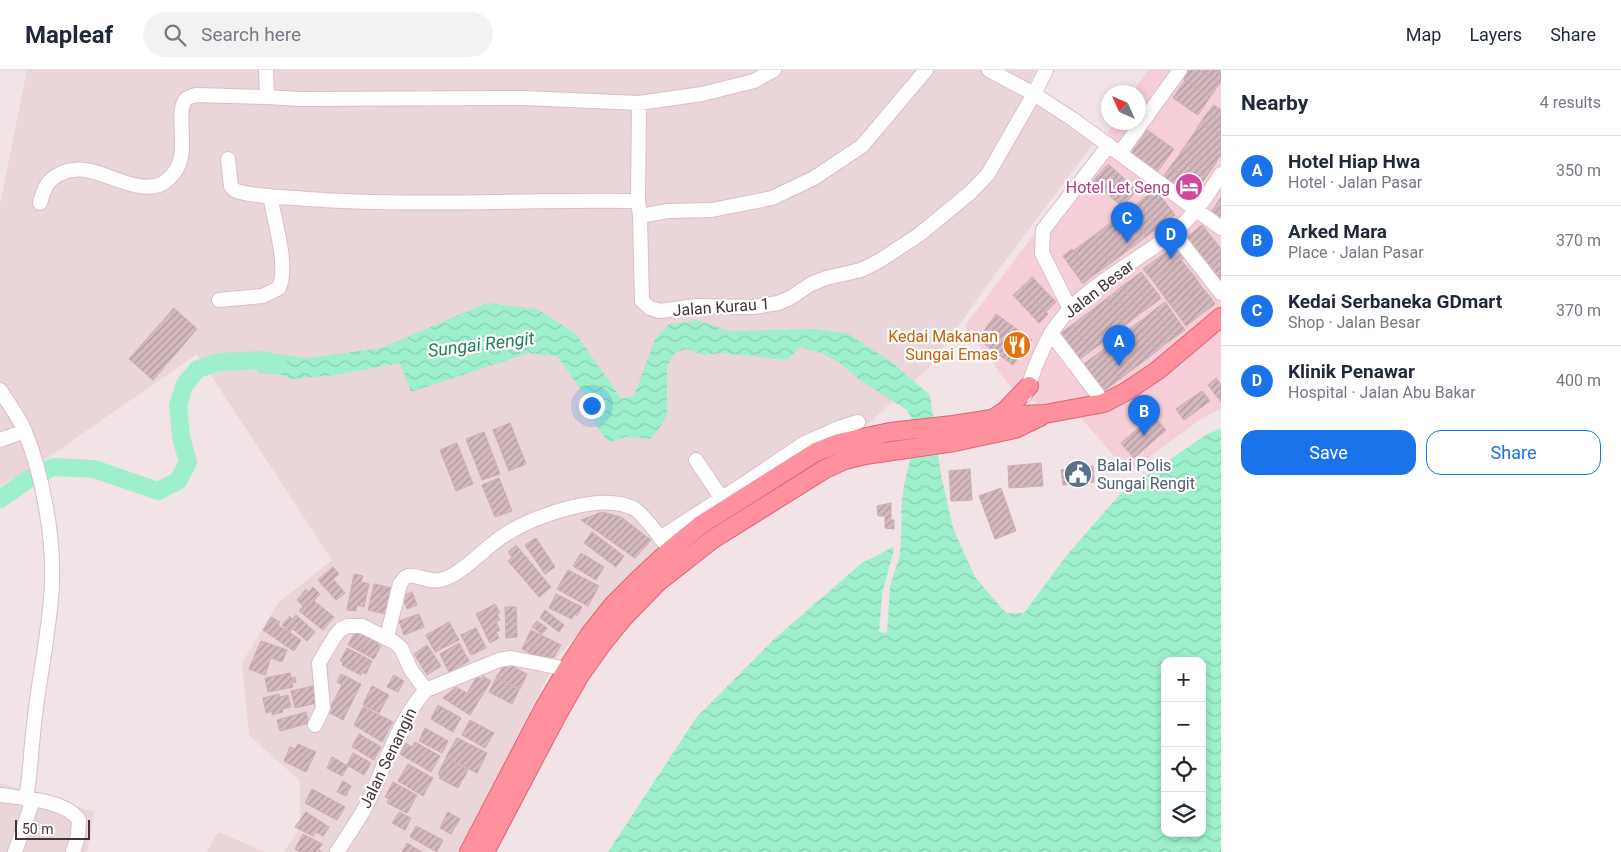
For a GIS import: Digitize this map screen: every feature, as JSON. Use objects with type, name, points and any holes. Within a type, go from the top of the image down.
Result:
[{"type":"main road","points":[[469,852],[540,716],[567,669],[590,634],[613,605],[639,578],[665,544],[702,524],[724,503],[816,452],[840,443],[890,432],[953,433],[1017,422],[1045,414],[1104,403],[1127,391],[1158,370],[1221,318]]},
{"type":"main road","points":[[486,852],[557,715],[580,675],[624,617],[657,583],[713,539],[824,469],[845,460],[893,450],[992,420],[1006,410],[1028,386]]},
{"type":"main road","points":[[992,420],[1017,422]]},
{"type":"street","points":[[266,70],[268,97]]},
{"type":"street","points":[[40,202],[44,188],[49,181],[55,176],[73,169],[84,170],[140,187],[160,185],[168,180],[177,169],[182,158],[182,106],[187,98],[196,94],[300,99],[523,98],[639,103],[702,94],[754,81],[774,70]]},
{"type":"street","points":[[640,216],[668,211],[712,210],[772,198],[814,178],[862,146],[926,70]]},
{"type":"street","points":[[989,70],[1034,94],[1074,120],[1221,228]]},
{"type":"street","name":"Jalan Kurau 1","points":[[639,103],[638,201],[642,301],[650,308],[660,312],[696,306],[754,307],[778,303],[790,298],[811,284],[826,278],[861,270],[879,261],[920,234],[971,192],[988,174],[1046,70]]},
{"type":"street","points":[[1070,309],[1042,253],[1043,230],[1180,70]]},
{"type":"street","points":[[228,159],[231,186],[234,190],[270,196],[337,201],[393,202],[638,201]]},
{"type":"street","name":"Jalan Besar","points":[[1017,422],[1028,386],[1051,333],[1070,309],[1084,296],[1174,232],[1197,210],[1221,174]]},
{"type":"street","points":[[219,300],[263,296],[280,288],[283,281],[282,259],[270,196]]},
{"type":"street","points":[[1174,232],[1221,293]]},
{"type":"street","points":[[1051,333],[1104,403]]},
{"type":"street","points":[[0,390],[25,431],[34,458],[42,490],[51,548],[52,584],[35,717],[29,800],[15,852]]},
{"type":"street","points":[[696,460],[724,503],[744,484],[803,444],[858,422]]},
{"type":"street","points":[[0,440],[25,431]]},
{"type":"street","points":[[387,637],[400,584],[403,579],[408,576],[432,581],[446,578],[469,563],[506,534],[550,514],[594,503],[615,503],[634,508],[665,544]]},
{"type":"street","points":[[315,725],[323,708],[319,663],[341,629],[355,625],[362,626],[387,637],[401,648],[411,670],[426,690]]},
{"type":"street","name":"Jalan Senangin","points":[[337,852],[365,806],[417,699],[426,690],[499,660],[511,658],[567,669]]},
{"type":"street","points":[[0,795],[63,806],[74,812],[79,820],[78,836],[73,852]]},
{"type":"shaded area","points":[[27,70],[1036,70],[1023,96],[1094,143],[998,270],[930,366],[864,428],[807,447],[661,546],[625,579],[557,658],[459,852],[284,852],[300,828],[300,781],[249,735],[242,663],[278,603],[332,560],[197,354],[30,470],[0,485],[0,205]]},
{"type":"shaded area","points":[[1148,70],[1221,70],[1221,409],[1204,417],[1128,472],[1068,403],[1040,405],[1012,389],[965,326],[1094,155],[1110,130],[1146,130],[1146,85],[1138,85]]},
{"type":"shaded area","points":[[0,783],[94,812],[87,852],[0,852]]},
{"type":"shaded area","points":[[218,832],[265,852],[207,852]]},
{"type":"water","points":[[487,303],[537,309],[575,333],[622,399],[634,396],[655,339],[669,324],[697,320],[729,331],[816,329],[847,333],[890,361],[930,395],[941,475],[953,528],[975,577],[1006,613],[1024,613],[1067,555],[1122,492],[1209,433],[1221,429],[1221,852],[608,852],[696,718],[774,639],[862,563],[897,545],[904,485],[913,447],[915,425],[907,410],[861,381],[841,364],[824,354],[800,347],[787,360],[720,353],[704,355],[686,349],[675,353],[667,366],[667,414],[651,439],[626,437],[608,442],[594,422],[585,395],[557,356],[529,353],[411,392],[400,363],[335,375],[290,379],[283,375],[258,373],[254,356],[280,354],[306,358],[381,348]]},
{"type":"pier","points":[[898,513],[902,513],[900,555],[890,586],[887,633],[879,632],[882,594],[893,553]]},
{"type":"building","points":[[1188,70],[1201,70],[1220,83],[1210,97],[1182,78]]},
{"type":"building","points":[[1201,70],[1220,70],[1220,83]]},
{"type":"building","points":[[1185,80],[1210,97],[1198,115],[1173,98]]},
{"type":"building","points":[[1214,105],[1221,110],[1221,123],[1207,113]]},
{"type":"building","points":[[1207,113],[1221,123],[1221,136],[1201,122]]},
{"type":"building","points":[[1201,122],[1221,136],[1221,147],[1196,130]]},
{"type":"building","points":[[1147,130],[1174,149],[1157,172],[1131,154]]},
{"type":"building","points":[[1196,130],[1221,147],[1221,155],[1218,159],[1190,139]]},
{"type":"building","points":[[1190,139],[1218,159],[1212,169],[1183,149]]},
{"type":"building","points":[[1183,149],[1212,169],[1206,177],[1177,158]]},
{"type":"building","points":[[1177,158],[1206,177],[1199,187],[1170,167]]},
{"type":"building","points":[[1108,164],[1137,190],[1122,207],[1093,181]]},
{"type":"building","points":[[1170,167],[1199,187],[1192,197],[1163,177]]},
{"type":"building","points":[[1156,190],[1175,215],[1167,221],[1148,195]]},
{"type":"building","points":[[1148,195],[1167,221],[1157,228],[1138,203]]},
{"type":"building","points":[[1221,197],[1221,217],[1212,211]]},
{"type":"building","points":[[1138,203],[1157,228],[1147,236],[1128,211]]},
{"type":"building","points":[[1128,211],[1147,236],[1135,245],[1116,220]]},
{"type":"building","points":[[1116,220],[1135,245],[1127,251],[1108,225]]},
{"type":"building","points":[[1108,225],[1127,251],[1119,257],[1100,231]]},
{"type":"building","points":[[1202,225],[1221,249],[1221,281],[1187,237]]},
{"type":"building","points":[[1100,231],[1119,257],[1111,263],[1092,237]]},
{"type":"building","points":[[1092,237],[1111,263],[1101,270],[1082,244]]},
{"type":"building","points":[[1082,244],[1101,270],[1092,276],[1073,251]]},
{"type":"building","points":[[1176,245],[1185,257],[1153,281],[1143,269]]},
{"type":"building","points":[[1072,249],[1092,276],[1083,284],[1063,256]]},
{"type":"building","points":[[1181,260],[1195,277],[1166,299],[1153,281]]},
{"type":"building","points":[[1141,272],[1161,298],[1151,306],[1131,280]]},
{"type":"building","points":[[1032,277],[1056,302],[1046,312],[1022,287]]},
{"type":"building","points":[[1195,277],[1201,286],[1172,307],[1166,299]]},
{"type":"building","points":[[1131,280],[1151,306],[1142,312],[1122,286]]},
{"type":"building","points":[[1122,286],[1142,312],[1133,319],[1114,293]]},
{"type":"building","points":[[1201,286],[1208,294],[1179,316],[1172,307]]},
{"type":"building","points":[[1022,287],[1048,314],[1039,323],[1013,295]]},
{"type":"building","points":[[1114,293],[1133,319],[1125,325],[1106,299]]},
{"type":"building","points":[[1208,294],[1215,304],[1186,326],[1179,316]]},
{"type":"building","points":[[1106,299],[1125,325],[1107,339],[1088,313]]},
{"type":"building","points":[[1165,302],[1185,330],[1175,337],[1154,310]]},
{"type":"building","points":[[174,308],[197,329],[153,380],[129,359]]},
{"type":"building","points":[[1154,310],[1175,337],[1165,344],[1145,318]]},
{"type":"building","points":[[1088,313],[1107,339],[1091,351],[1072,325]]},
{"type":"building","points":[[996,314],[1032,340],[1013,365],[978,339]]},
{"type":"building","points":[[1145,318],[1165,344],[1157,351],[1136,324]]},
{"type":"building","points":[[1136,324],[1157,351],[1148,358],[1127,331]]},
{"type":"building","points":[[1072,325],[1091,351],[1080,359],[1061,333]]},
{"type":"building","points":[[1127,331],[1148,358],[1133,369],[1113,342]]},
{"type":"building","points":[[1113,342],[1133,369],[1120,379],[1100,352]]},
{"type":"building","points":[[1100,352],[1120,379],[1101,393],[1081,366]]},
{"type":"building","points":[[1216,378],[1221,385],[1221,402],[1208,385]]},
{"type":"building","points":[[1202,391],[1210,401],[1184,420],[1176,409]]},
{"type":"building","points":[[1153,415],[1166,430],[1134,458],[1121,443]]},
{"type":"building","points":[[510,423],[526,464],[509,471],[493,430]]},
{"type":"building","points":[[484,432],[500,474],[482,480],[466,439]]},
{"type":"building","points":[[457,443],[473,484],[456,491],[440,450]]},
{"type":"building","points":[[1041,463],[1043,486],[1009,488],[1008,466]]},
{"type":"building","points":[[1093,466],[1094,482],[1063,485],[1061,470]]},
{"type":"building","points":[[970,469],[972,500],[951,501],[949,471]]},
{"type":"building","points":[[499,478],[512,511],[495,517],[482,485]]},
{"type":"building","points":[[1001,488],[1016,531],[995,539],[979,496]]},
{"type":"building","points":[[891,503],[891,520],[894,520],[894,529],[885,528],[885,516],[878,516],[877,506]]},
{"type":"building","points":[[602,512],[621,517],[651,540],[635,558],[581,520]]},
{"type":"building","points":[[592,532],[624,556],[616,567],[584,543]]},
{"type":"building","points":[[536,538],[555,567],[545,574],[525,545]]},
{"type":"building","points":[[516,545],[551,587],[539,597],[508,561],[512,557],[508,552]]},
{"type":"building","points":[[581,553],[604,567],[596,580],[573,566]]},
{"type":"building","points":[[333,567],[339,574],[333,579],[345,593],[336,600],[318,580]]},
{"type":"building","points":[[568,570],[599,586],[588,606],[557,589]]},
{"type":"building","points":[[354,574],[363,576],[361,582],[369,584],[364,607],[357,605],[356,611],[347,610]]},
{"type":"building","points":[[374,584],[383,586],[377,612],[368,610]]},
{"type":"building","points":[[383,586],[392,588],[386,614],[377,612]]},
{"type":"building","points":[[313,587],[320,594],[309,607],[305,604],[303,606],[297,600],[306,589],[309,592]]},
{"type":"building","points":[[412,592],[417,605],[407,609],[402,596]]},
{"type":"building","points":[[556,594],[582,607],[577,616],[574,614],[572,619],[549,608]]},
{"type":"building","points":[[314,601],[334,617],[323,630],[299,611],[305,604],[309,607]]},
{"type":"building","points":[[495,604],[500,613],[497,614],[500,620],[496,622],[500,630],[496,632],[499,638],[490,643],[476,614]]},
{"type":"building","points":[[505,607],[516,607],[517,637],[506,638]]},
{"type":"building","points":[[545,610],[564,625],[559,632],[540,618]]},
{"type":"building","points":[[419,614],[424,627],[404,635],[399,621]]},
{"type":"building","points":[[296,615],[315,632],[307,641],[293,629],[290,632],[282,625],[290,616],[292,619]]},
{"type":"building","points":[[271,617],[280,622],[278,625],[301,640],[294,651],[263,630]]},
{"type":"building","points":[[537,621],[547,628],[542,634],[532,627]]},
{"type":"building","points":[[449,622],[459,640],[435,652],[426,635]]},
{"type":"building","points":[[476,628],[486,648],[471,655],[461,635]]},
{"type":"building","points":[[531,630],[561,645],[554,657],[538,657],[522,649]]},
{"type":"building","points":[[359,631],[369,636],[361,652],[348,645],[355,632],[358,634]]},
{"type":"building","points":[[369,636],[379,641],[377,644],[381,646],[374,659],[361,652]]},
{"type":"building","points":[[261,641],[287,650],[282,662],[271,658],[265,675],[249,669]]},
{"type":"building","points":[[459,643],[469,661],[449,672],[440,654]]},
{"type":"building","points":[[427,645],[441,666],[427,675],[414,654]]},
{"type":"building","points":[[347,648],[359,654],[351,670],[342,665],[343,662],[340,661]]},
{"type":"building","points":[[359,654],[372,661],[366,674],[362,672],[361,675],[351,670]]},
{"type":"building","points":[[504,666],[511,668],[512,666],[527,674],[520,689],[496,677]]},
{"type":"building","points":[[290,673],[291,678],[295,677],[296,682],[292,683],[293,687],[268,692],[265,678]]},
{"type":"building","points":[[341,674],[361,684],[343,720],[328,712],[342,685],[337,682]]},
{"type":"building","points":[[394,675],[404,681],[398,692],[387,687]]},
{"type":"building","points":[[483,676],[491,681],[470,715],[443,698],[456,687],[467,693],[477,677],[481,679]]},
{"type":"building","points":[[496,678],[519,690],[512,704],[489,692]]},
{"type":"building","points":[[313,686],[317,703],[295,708],[291,691]]},
{"type":"building","points":[[372,686],[389,695],[384,704],[367,696]]},
{"type":"building","points":[[279,694],[280,697],[288,695],[291,707],[282,709],[283,712],[272,715],[272,711],[266,713],[263,698]]},
{"type":"building","points":[[367,696],[384,704],[379,713],[363,705]]},
{"type":"building","points":[[438,705],[461,718],[453,732],[431,719]]},
{"type":"building","points":[[363,707],[393,722],[382,742],[354,725]]},
{"type":"building","points":[[306,712],[309,723],[280,731],[277,720]]},
{"type":"building","points":[[470,720],[494,733],[485,748],[462,735]]},
{"type":"building","points":[[425,728],[448,741],[442,753],[419,741]]},
{"type":"building","points":[[359,734],[381,747],[374,760],[352,747]]},
{"type":"building","points":[[457,738],[487,753],[477,773],[446,757]]},
{"type":"building","points":[[415,742],[440,756],[431,772],[400,754],[406,743],[412,747]]},
{"type":"building","points":[[298,744],[316,752],[306,772],[284,761],[290,747],[295,749]]},
{"type":"building","points":[[353,753],[371,763],[364,775],[347,765]]},
{"type":"building","points":[[332,757],[348,766],[342,776],[327,768]]},
{"type":"building","points":[[446,758],[468,770],[458,788],[439,778],[441,776],[438,774]]},
{"type":"building","points":[[408,764],[433,778],[423,796],[398,781]]},
{"type":"building","points":[[343,781],[351,786],[346,796],[337,792]]},
{"type":"building","points":[[393,782],[417,795],[407,813],[387,803],[389,799],[385,797]]},
{"type":"building","points":[[312,789],[345,807],[337,820],[305,803]]},
{"type":"building","points":[[306,812],[329,827],[323,836],[316,832],[313,836],[295,827]]},
{"type":"building","points":[[399,812],[411,818],[405,830],[392,823]]},
{"type":"building","points":[[448,812],[460,819],[451,834],[440,828]]},
{"type":"building","points":[[416,826],[443,840],[437,852],[410,837]]},
{"type":"building","points":[[303,834],[322,844],[318,850],[322,852],[301,852],[295,849]]},
{"type":"building","points":[[407,843],[422,852],[402,852]]},
{"type":"waterway","name":"Sungai Rengit","points":[[0,499],[29,479],[53,467],[94,469],[158,491],[178,481],[188,462],[181,437],[178,405],[185,384],[198,369],[219,362],[263,360],[278,364]]},
{"type":"place","name":"Hotel Let Seng","points":[[1189,187]]},
{"type":"place","name":"Kedai Serbaneka GDmart","points":[[1127,243]]},
{"type":"place","name":"Klinik Penawar","points":[[1171,259]]},
{"type":"place","name":"Kedai Makanan Sungai Emas","points":[[1017,345]]},
{"type":"place","name":"Hotel Hiap Hwa","points":[[1119,366]]},
{"type":"place","name":"Arked Mara","points":[[1144,436]]},
{"type":"place","name":"Balai Polis Sungai Rengit","points":[[1078,474]]}]
